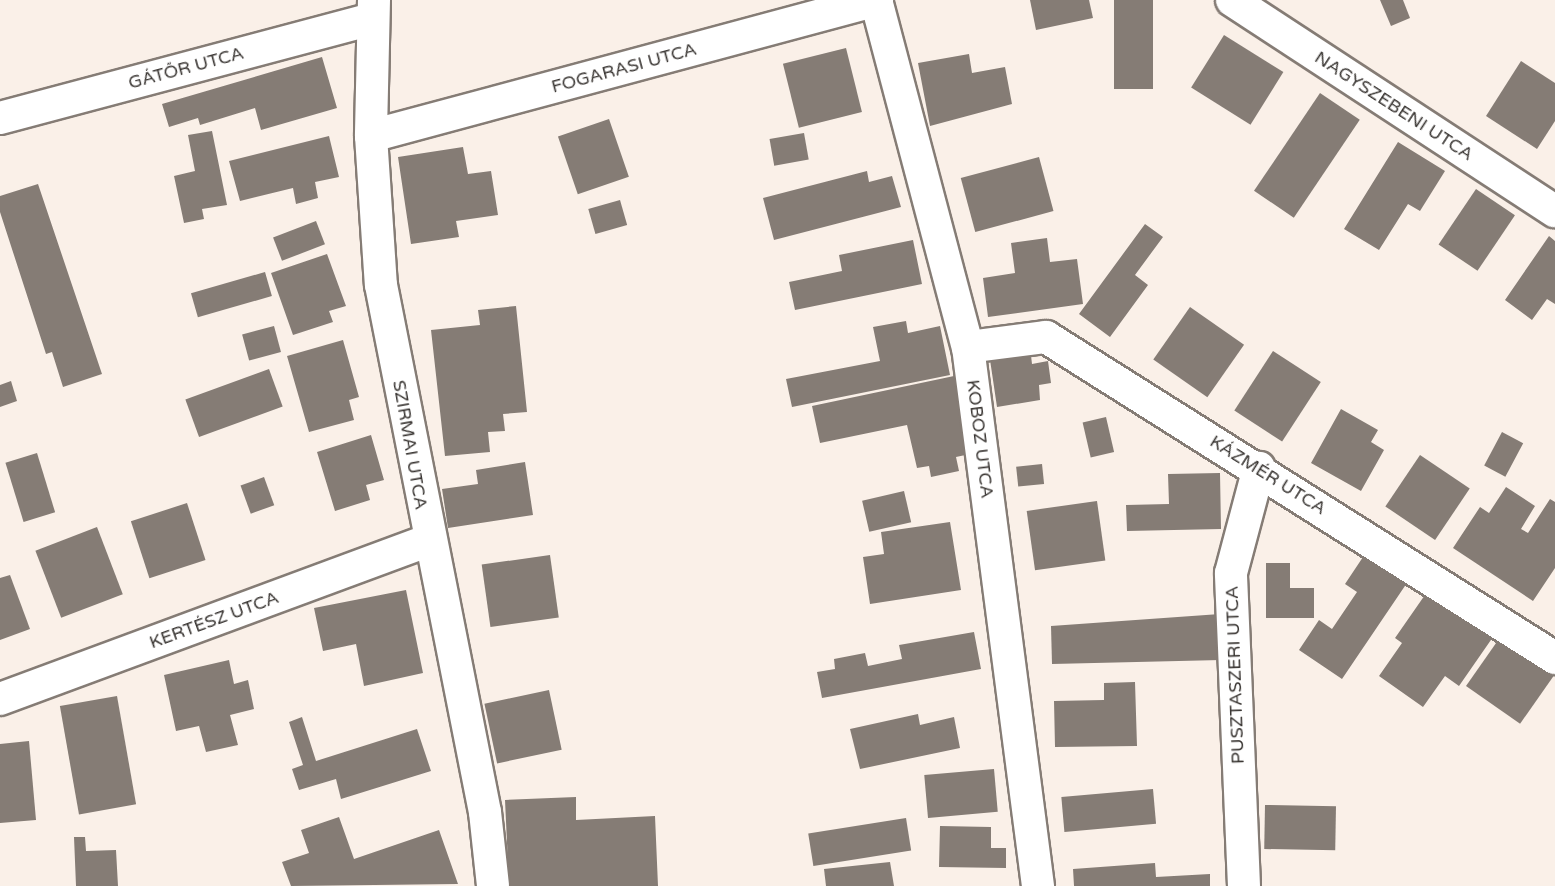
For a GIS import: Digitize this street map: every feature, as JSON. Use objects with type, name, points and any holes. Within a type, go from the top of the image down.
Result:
[{"type":"street","name":"FOGARASI UTCA","points":[[371,136],[876,0]]},
{"type":"street","name":"KOBOZ UTCA","points":[[876,0],[968,347],[1038,886]]},
{"type":"street","name":"NAGYSZEBENI UTCA","points":[[1232,0],[1555,211]]},
{"type":"street","name":"SZIRMAI UTCA","points":[[373,9],[371,136],[381,285],[427,541],[485,812],[493,886]]},
{"type":"street","name":"GÁTŐR UTCA","points":[[0,118],[373,9]]},
{"type":"street","name":"KÁZMÉR UTCA","points":[[968,347],[1046,337],[1259,468],[1555,658]]},
{"type":"street","name":"PUSZTASZERI UTCA","points":[[1244,886],[1231,573],[1259,468]]},
{"type":"street","name":"KERTÉSZ UTCA","points":[[0,699],[427,541]]},
{"type":"building","points":[[1030,0],[1089,0],[1093,18],[1036,30]]},
{"type":"building","points":[[1114,0],[1153,0],[1153,89],[1114,89]]},
{"type":"building","points":[[1380,0],[1403,0],[1410,18],[1391,26]]},
{"type":"building","points":[[1224,35],[1283,72],[1251,125],[1191,88]]},
{"type":"building","points":[[846,48],[862,112],[799,128],[783,64]]},
{"type":"building","points":[[969,54],[972,73],[1005,67],[1012,104],[930,126],[918,63]]},
{"type":"building","points":[[322,57],[337,108],[261,130],[255,108],[200,125],[198,118],[169,127],[162,104]]},
{"type":"building","points":[[1521,61],[1555,83],[1555,121],[1537,149],[1486,116]]},
{"type":"building","points":[[1320,93],[1360,120],[1294,218],[1254,191]]},
{"type":"building","points":[[609,119],[629,177],[578,194],[558,137]]},
{"type":"building","points":[[212,131],[227,205],[202,209],[204,219],[184,223],[174,176],[195,171],[188,135]]},
{"type":"building","points":[[804,133],[809,160],[774,166],[770,139]]},
{"type":"building","points":[[329,136],[339,177],[315,182],[318,198],[296,204],[293,188],[240,201],[229,161]]},
{"type":"building","points":[[1398,142],[1445,171],[1420,211],[1408,204],[1379,250],[1344,229]]},
{"type":"building","points":[[463,147],[468,174],[491,171],[498,215],[456,221],[459,237],[411,244],[398,157]]},
{"type":"building","points":[[1039,157],[1053,211],[975,232],[961,178]]},
{"type":"building","points":[[867,171],[869,182],[892,176],[901,207],[774,240],[763,198]]},
{"type":"building","points":[[38,184],[102,374],[63,387],[52,352],[46,354],[0,212],[0,196]]},
{"type":"building","points":[[1476,189],[1515,215],[1477,271],[1439,245]]},
{"type":"building","points":[[620,200],[627,225],[595,234],[588,209]]},
{"type":"building","points":[[316,221],[325,244],[282,261],[273,237]]},
{"type":"building","points":[[1145,224],[1163,237],[1135,275],[1148,285],[1110,337],[1079,314]]},
{"type":"building","points":[[1549,236],[1555,241],[1555,304],[1547,299],[1532,320],[1505,300]]},
{"type":"building","points":[[1047,238],[1050,262],[1077,259],[1083,304],[988,317],[983,278],[1015,273],[1011,243]]},
{"type":"building","points":[[913,240],[922,284],[795,310],[789,282],[842,271],[839,255]]},
{"type":"building","points":[[327,254],[346,306],[329,311],[333,322],[293,335],[271,273]]},
{"type":"building","points":[[265,272],[272,296],[198,317],[191,293]]},
{"type":"building","points":[[516,306],[527,412],[503,414],[505,431],[488,432],[490,452],[445,456],[431,330],[480,325],[478,310]]},
{"type":"building","points":[[1190,307],[1244,345],[1207,397],[1153,359]]},
{"type":"building","points":[[906,321],[908,333],[940,326],[950,375],[792,407],[786,379],[880,361],[873,327]]},
{"type":"building","points":[[274,326],[281,352],[249,361],[242,335]]},
{"type":"building","points":[[343,340],[359,397],[349,400],[354,420],[309,432],[287,356]]},
{"type":"building","points":[[1030,347],[1032,364],[1048,361],[1051,383],[1039,385],[1040,400],[997,407],[989,353]]},
{"type":"building","points":[[1273,351],[1321,382],[1282,442],[1234,411]]},
{"type":"building","points":[[269,369],[283,407],[199,437],[185,399]]},
{"type":"building","points":[[954,376],[970,454],[956,457],[959,471],[931,477],[929,466],[917,468],[907,425],[820,443],[812,406]]},
{"type":"building","points":[[11,381],[17,401],[0,407],[0,385]]},
{"type":"building","points":[[1341,409],[1378,430],[1371,442],[1384,450],[1361,491],[1311,463]]},
{"type":"building","points":[[1106,417],[1114,452],[1091,457],[1083,422]]},
{"type":"building","points":[[1502,432],[1523,443],[1505,477],[1484,466]]},
{"type":"building","points":[[371,435],[384,480],[366,485],[370,500],[335,511],[317,452]]},
{"type":"building","points":[[37,453],[55,512],[24,522],[5,463]]},
{"type":"building","points":[[1420,455],[1470,489],[1435,540],[1385,506]]},
{"type":"building","points":[[525,462],[533,515],[448,528],[442,489],[478,484],[476,470]]},
{"type":"building","points":[[1042,464],[1044,484],[1018,487],[1016,467]]},
{"type":"building","points":[[1220,473],[1221,529],[1127,531],[1126,505],[1169,504],[1168,474]]},
{"type":"building","points":[[264,477],[274,505],[251,514],[241,486]]},
{"type":"building","points":[[1506,487],[1535,506],[1521,529],[1528,533],[1550,499],[1555,502],[1555,568],[1533,601],[1453,548],[1480,507],[1489,513]]},
{"type":"building","points":[[904,491],[911,522],[869,532],[862,501]]},
{"type":"building","points":[[1097,501],[1105,560],[1035,570],[1027,511]]},
{"type":"building","points":[[187,503],[206,560],[149,578],[131,521]]},
{"type":"building","points":[[950,522],[961,590],[870,604],[863,557],[884,554],[881,532]]},
{"type":"building","points":[[97,527],[123,594],[61,618],[35,551]]},
{"type":"building","points":[[1369,548],[1411,577],[1342,679],[1299,650],[1319,620],[1332,629],[1357,592],[1345,584]]},
{"type":"building","points":[[550,555],[559,617],[490,627],[482,565]]},
{"type":"building","points":[[1266,563],[1290,563],[1290,588],[1314,588],[1314,618],[1266,618]]},
{"type":"building","points":[[10,575],[30,629],[0,640],[0,578]]},
{"type":"building","points":[[406,590],[423,673],[364,686],[356,644],[323,651],[314,608]]},
{"type":"building","points":[[1427,592],[1493,637],[1459,686],[1445,676],[1423,707],[1379,676],[1402,643],[1395,638]]},
{"type":"building","points":[[1220,614],[1221,660],[1052,664],[1051,626]]},
{"type":"building","points":[[974,632],[981,669],[822,698],[817,672],[835,669],[834,659],[865,653],[868,666],[902,659],[899,645]]},
{"type":"building","points":[[1501,636],[1555,674],[1520,724],[1466,686]]},
{"type":"building","points":[[229,660],[234,684],[248,680],[254,709],[230,715],[238,745],[206,752],[199,726],[176,731],[164,675]]},
{"type":"building","points":[[1135,682],[1137,746],[1055,747],[1054,701],[1104,700],[1104,683]]},
{"type":"building","points":[[549,690],[562,750],[497,763],[484,704]]},
{"type":"building","points":[[117,696],[136,804],[79,814],[60,706]]},
{"type":"building","points":[[918,714],[920,725],[954,717],[960,748],[860,769],[850,729]]},
{"type":"building","points":[[302,717],[316,761],[417,729],[431,771],[341,799],[336,779],[299,790],[292,769],[303,765],[289,722]]},
{"type":"building","points":[[29,741],[36,820],[0,823],[0,744]]},
{"type":"building","points":[[994,769],[998,812],[928,818],[924,775]]},
{"type":"building","points":[[1153,789],[1156,824],[1064,832],[1061,797]]},
{"type":"building","points":[[576,797],[576,820],[655,816],[658,886],[509,886],[505,800]]},
{"type":"building","points":[[1265,805],[1336,806],[1335,850],[1264,849]]},
{"type":"building","points":[[339,817],[354,859],[439,830],[458,884],[291,886],[282,862],[309,853],[301,830]]},
{"type":"building","points":[[906,818],[911,851],[813,866],[808,833]]},
{"type":"building","points":[[940,826],[991,827],[991,848],[1006,848],[1006,868],[939,867]]},
{"type":"building","points":[[74,837],[85,837],[86,851],[116,850],[118,886],[76,886]]},
{"type":"building","points":[[890,862],[894,886],[826,886],[824,869]]},
{"type":"building","points":[[1155,863],[1156,877],[1210,874],[1210,886],[1074,886],[1073,869]]}]
